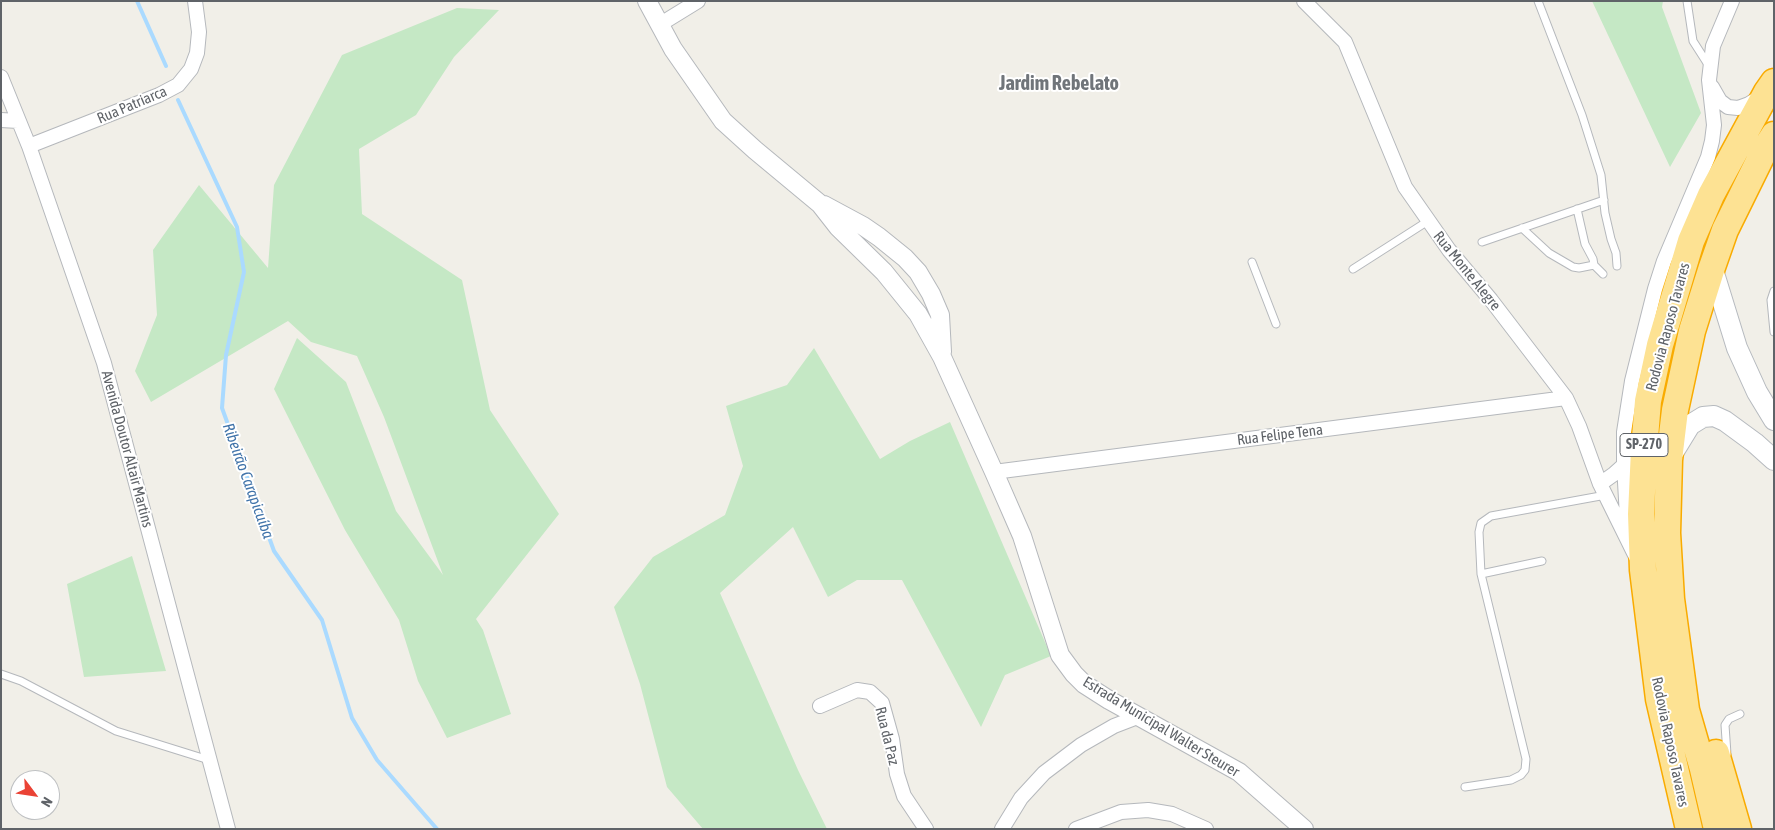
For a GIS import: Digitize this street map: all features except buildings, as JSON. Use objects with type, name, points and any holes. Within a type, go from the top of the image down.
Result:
[{"type":"highway","name":"Rodovia Raposo Tavares","points":[[1689,829],[1659,699],[1643,570],[1641,514],[1648,401],[1660,345],[1691,241],[1711,195],[1770,87]]},
{"type":"highway","name":"Rodovia Raposo Tavares","points":[[1731,826],[1703,769],[1686,710],[1671,599],[1667,533],[1669,460],[1675,410],[1692,331],[1712,267],[1725,230],[1765,149],[1774,136]]},
{"type":"main road","points":[[1712,267],[1736,348],[1757,392],[1773,418]]},
{"type":"main road","points":[[1669,460],[1690,426],[1703,417],[1714,416],[1764,442],[1774,460]]},
{"type":"street","name":"Rua Patriarca","points":[[30,146],[159,95],[178,85],[191,69],[198,54],[199,32],[195,1]]},
{"type":"street","name":"Estrada Municipal Walter Steurer","points":[[647,1],[673,49],[723,121],[820,204],[838,227],[884,272],[913,307],[942,357],[1022,536],[1060,655],[1084,684],[1239,772],[1304,829]]},
{"type":"street","points":[[659,25],[698,1]]},
{"type":"street","name":"Rua Monte Alegre","points":[[1304,1],[1345,42],[1405,187],[1449,250],[1497,308],[1566,398],[1603,489],[1643,570]]},
{"type":"street","points":[[1629,542],[1624,432],[1632,381],[1664,261],[1708,157],[1714,125],[1710,74],[1712,46],[1732,1]]},
{"type":"street","points":[[1710,74],[1720,101],[1728,107],[1738,108],[1749,104],[1770,87]]},
{"type":"street","name":"Avenida Doutor Altair Martins","points":[[1,77],[30,146],[104,363],[228,829]]},
{"type":"street","points":[[1,120],[18,121]]},
{"type":"street","name":"Estrada Municipal Walter Steurer","points":[[820,204],[856,222],[879,237],[905,258],[918,272],[931,294],[940,315],[942,357]]},
{"type":"street","name":"Rua Felipe Tena","points":[[994,472],[1566,398]]},
{"type":"street","points":[[1603,489],[1614,474],[1624,465]]},
{"type":"street","name":"Rua da Paz","points":[[820,706],[857,690],[870,692],[882,703],[892,739],[897,774],[904,796],[926,829]]},
{"type":"street","points":[[1002,829],[1021,798],[1044,773],[1081,745],[1114,726],[1140,716]]},
{"type":"street","points":[[1076,829],[1121,812],[1148,810],[1172,814],[1206,829]]},
{"type":"lane","points":[[1538,1],[1582,115],[1600,175],[1617,266]]},
{"type":"lane","points":[[1687,1],[1693,41],[1710,74]]},
{"type":"lane","points":[[1482,242],[1604,200]]},
{"type":"lane","points":[[1577,209],[1585,244],[1594,265],[1602,274]]},
{"type":"lane","points":[[1353,268],[1428,221]]},
{"type":"lane","points":[[1522,228],[1549,253],[1573,267],[1579,268],[1594,265]]},
{"type":"lane","points":[[1252,262],[1276,324]]},
{"type":"lane","points":[[1774,291],[1771,300],[1774,332]]},
{"type":"lane","points":[[1465,788],[1511,780],[1521,775],[1525,770],[1526,759],[1481,574],[1479,532],[1481,523],[1491,516],[1603,489]]},
{"type":"lane","points":[[1481,574],[1542,561]]},
{"type":"lane","points":[[1,674],[21,681],[116,731],[209,760]]},
{"type":"lane","points":[[1729,764],[1725,726],[1730,719],[1740,714]]},
{"type":"lane","points":[[1731,826],[1732,780]]},
{"type":"green space","points":[[1592,1],[1663,1],[1662,7],[1701,113],[1670,167]]},
{"type":"green space","points":[[457,8],[499,10],[454,57],[416,115],[359,149],[362,214],[462,280],[490,410],[559,514],[476,619],[483,630],[511,714],[447,738],[418,681],[399,620],[345,530],[274,389],[297,338],[346,382],[396,511],[443,575],[384,417],[357,356],[311,342],[288,321],[151,402],[135,371],[157,315],[153,250],[199,185],[268,268],[274,185],[342,55]]},
{"type":"green space","points":[[814,348],[880,459],[910,441],[950,422],[1051,656],[1005,675],[981,727],[902,580],[857,580],[828,597],[793,527],[720,593],[798,770],[827,829],[703,829],[667,787],[640,684],[614,607],[653,557],[725,515],[743,466],[726,406],[787,385]]},
{"type":"green space","points":[[132,556],[166,671],[84,677],[67,584]]},
{"type":"waterway","name":"Ribeirão Carapicuíba","points":[[137,1],[166,66]]},
{"type":"waterway","name":"Ribeirão Carapicuíba","points":[[178,100],[237,227],[244,272],[226,355],[222,408],[274,551],[322,620],[352,718],[377,760],[437,829]]},
{"type":"district","name":"Jardim Rebelato","points":[[1059,84]]}]
